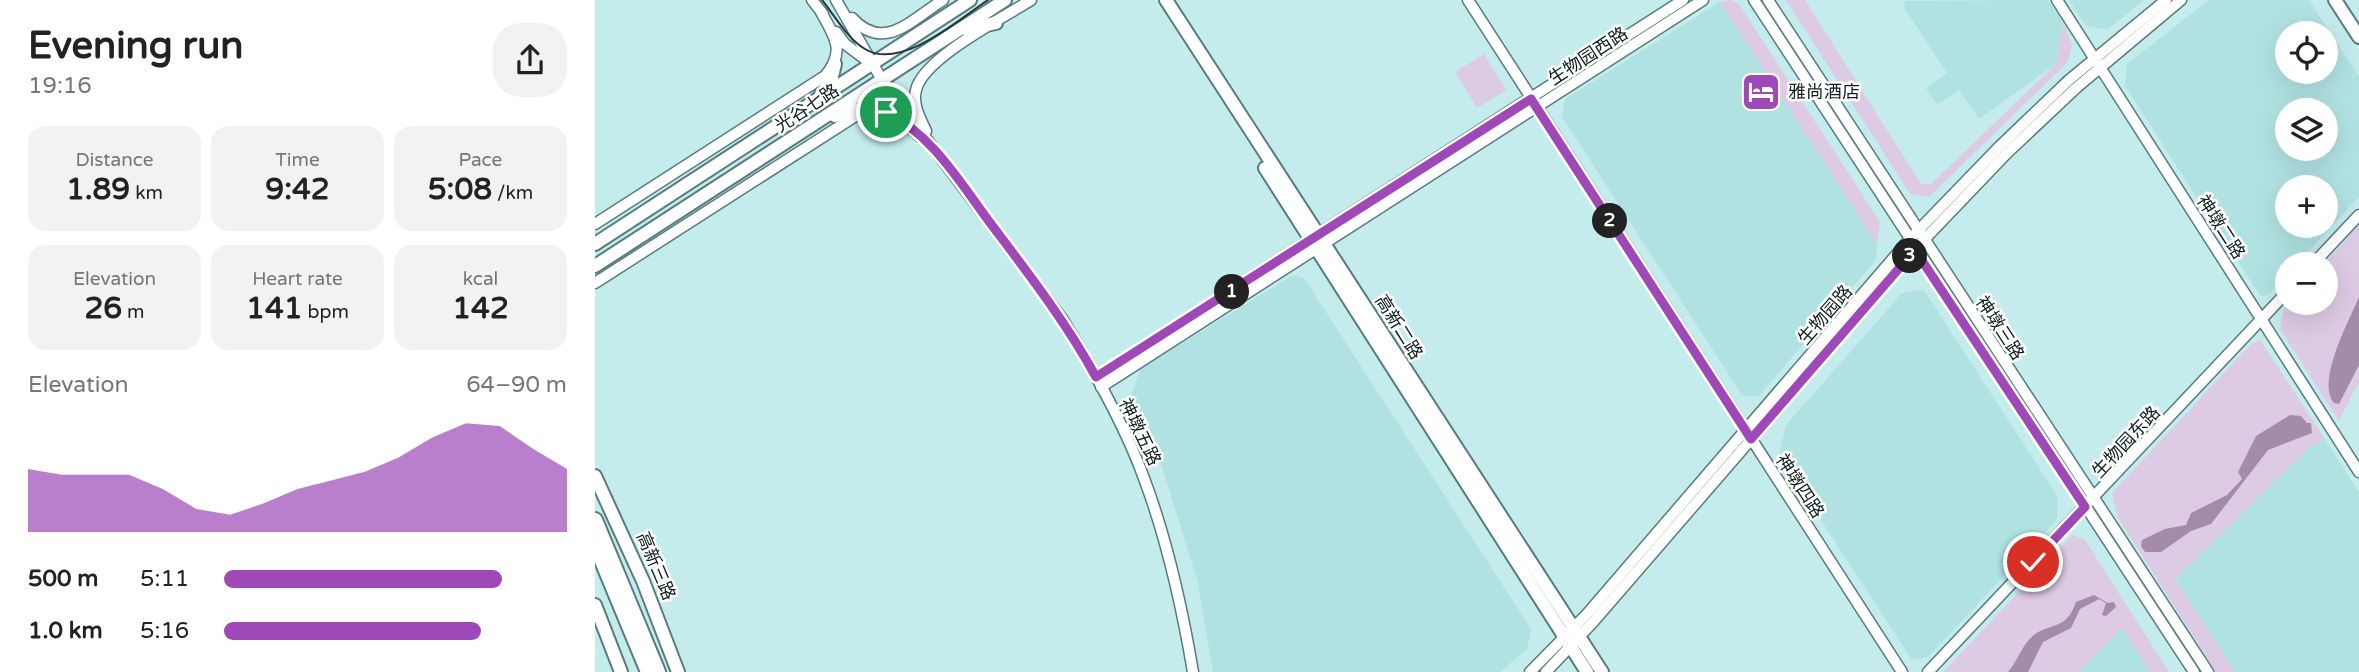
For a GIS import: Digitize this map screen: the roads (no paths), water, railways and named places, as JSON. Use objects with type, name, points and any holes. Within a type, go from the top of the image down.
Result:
[{"type":"highway","points":[[595,520],[658,672]]},
{"type":"highway","points":[[595,544],[647,672]]},
{"type":"main road","points":[[924,30],[952,0]]},
{"type":"main road","name":"光谷七路","points":[[595,244],[970,0]]},
{"type":"main road","name":"光谷七路","points":[[595,266],[1005,0]]},
{"type":"main road","name":"高新二路","points":[[1156,0],[1318,243]]},
{"type":"main road","name":"高新二路","points":[[1168,0],[1318,243],[1572,637],[1602,672]]},
{"type":"main road","points":[[2335,0],[2359,37]]},
{"type":"main road","points":[[2344,0],[2359,23]]},
{"type":"main road","points":[[958,30],[996,23]]},
{"type":"main road","points":[[817,100],[831,81],[835,64]]},
{"type":"main road","points":[[818,121],[863,108],[886,112]]},
{"type":"main road","name":"高新三路","points":[[595,476],[643,581],[678,672]]},
{"type":"main road","points":[[595,605],[621,672]]},
{"type":"main road","name":"高新二路","points":[[1572,637],[1587,672]]},
{"type":"street","name":"神墩五路","points":[[812,0],[845,44],[872,64]]},
{"type":"street","points":[[877,36],[889,34],[943,0]]},
{"type":"street","points":[[915,90],[935,62],[1031,0]]},
{"type":"street","name":"神墩四路","points":[[1468,0],[1902,672]]},
{"type":"street","name":"生物园西路","points":[[1534,103],[1683,0]]},
{"type":"street","name":"生物园西路","points":[[1098,382],[1534,103],[1703,0]]},
{"type":"street","name":"神墩三路","points":[[1754,0],[1915,250],[2194,672]]},
{"type":"street","name":"神墩三路","points":[[1768,0],[2208,672]]},
{"type":"street","name":"神墩二路","points":[[2057,0],[2359,472]]},
{"type":"street","name":"生物园路","points":[[2097,64],[2165,0]]},
{"type":"street","name":"生物园路","points":[[1546,672],[1572,637],[1748,435],[1915,250],[1921,237],[1999,147],[2097,64],[2181,0]]},
{"type":"street","name":"神墩五路","points":[[839,3],[882,80],[1063,320],[1098,382],[1145,478],[1169,554],[1193,672]]},
{"type":"street","points":[[839,3],[863,30],[890,41],[924,30]]},
{"type":"street","points":[[595,224],[825,76],[835,64],[837,40],[821,12]]},
{"type":"street","points":[[933,47],[923,61],[915,90],[916,108],[935,150]]},
{"type":"street","points":[[595,283],[857,116],[886,112],[898,118],[935,150]]},
{"type":"street","points":[[2324,252],[2359,215]]},
{"type":"street","name":"生物园路","points":[[1748,435],[1909,240],[1921,237]]},
{"type":"street","name":"生物园东路","points":[[1929,672],[2275,305]]},
{"type":"street","name":"生物园路","points":[[1530,672],[1572,637]]},
{"type":"tram line","points":[[822,0],[853,39],[865,49],[879,54],[895,53],[929,40],[988,0]]},
{"type":"place","name":"雅尚酒店","points":[[1761,92]]}]
